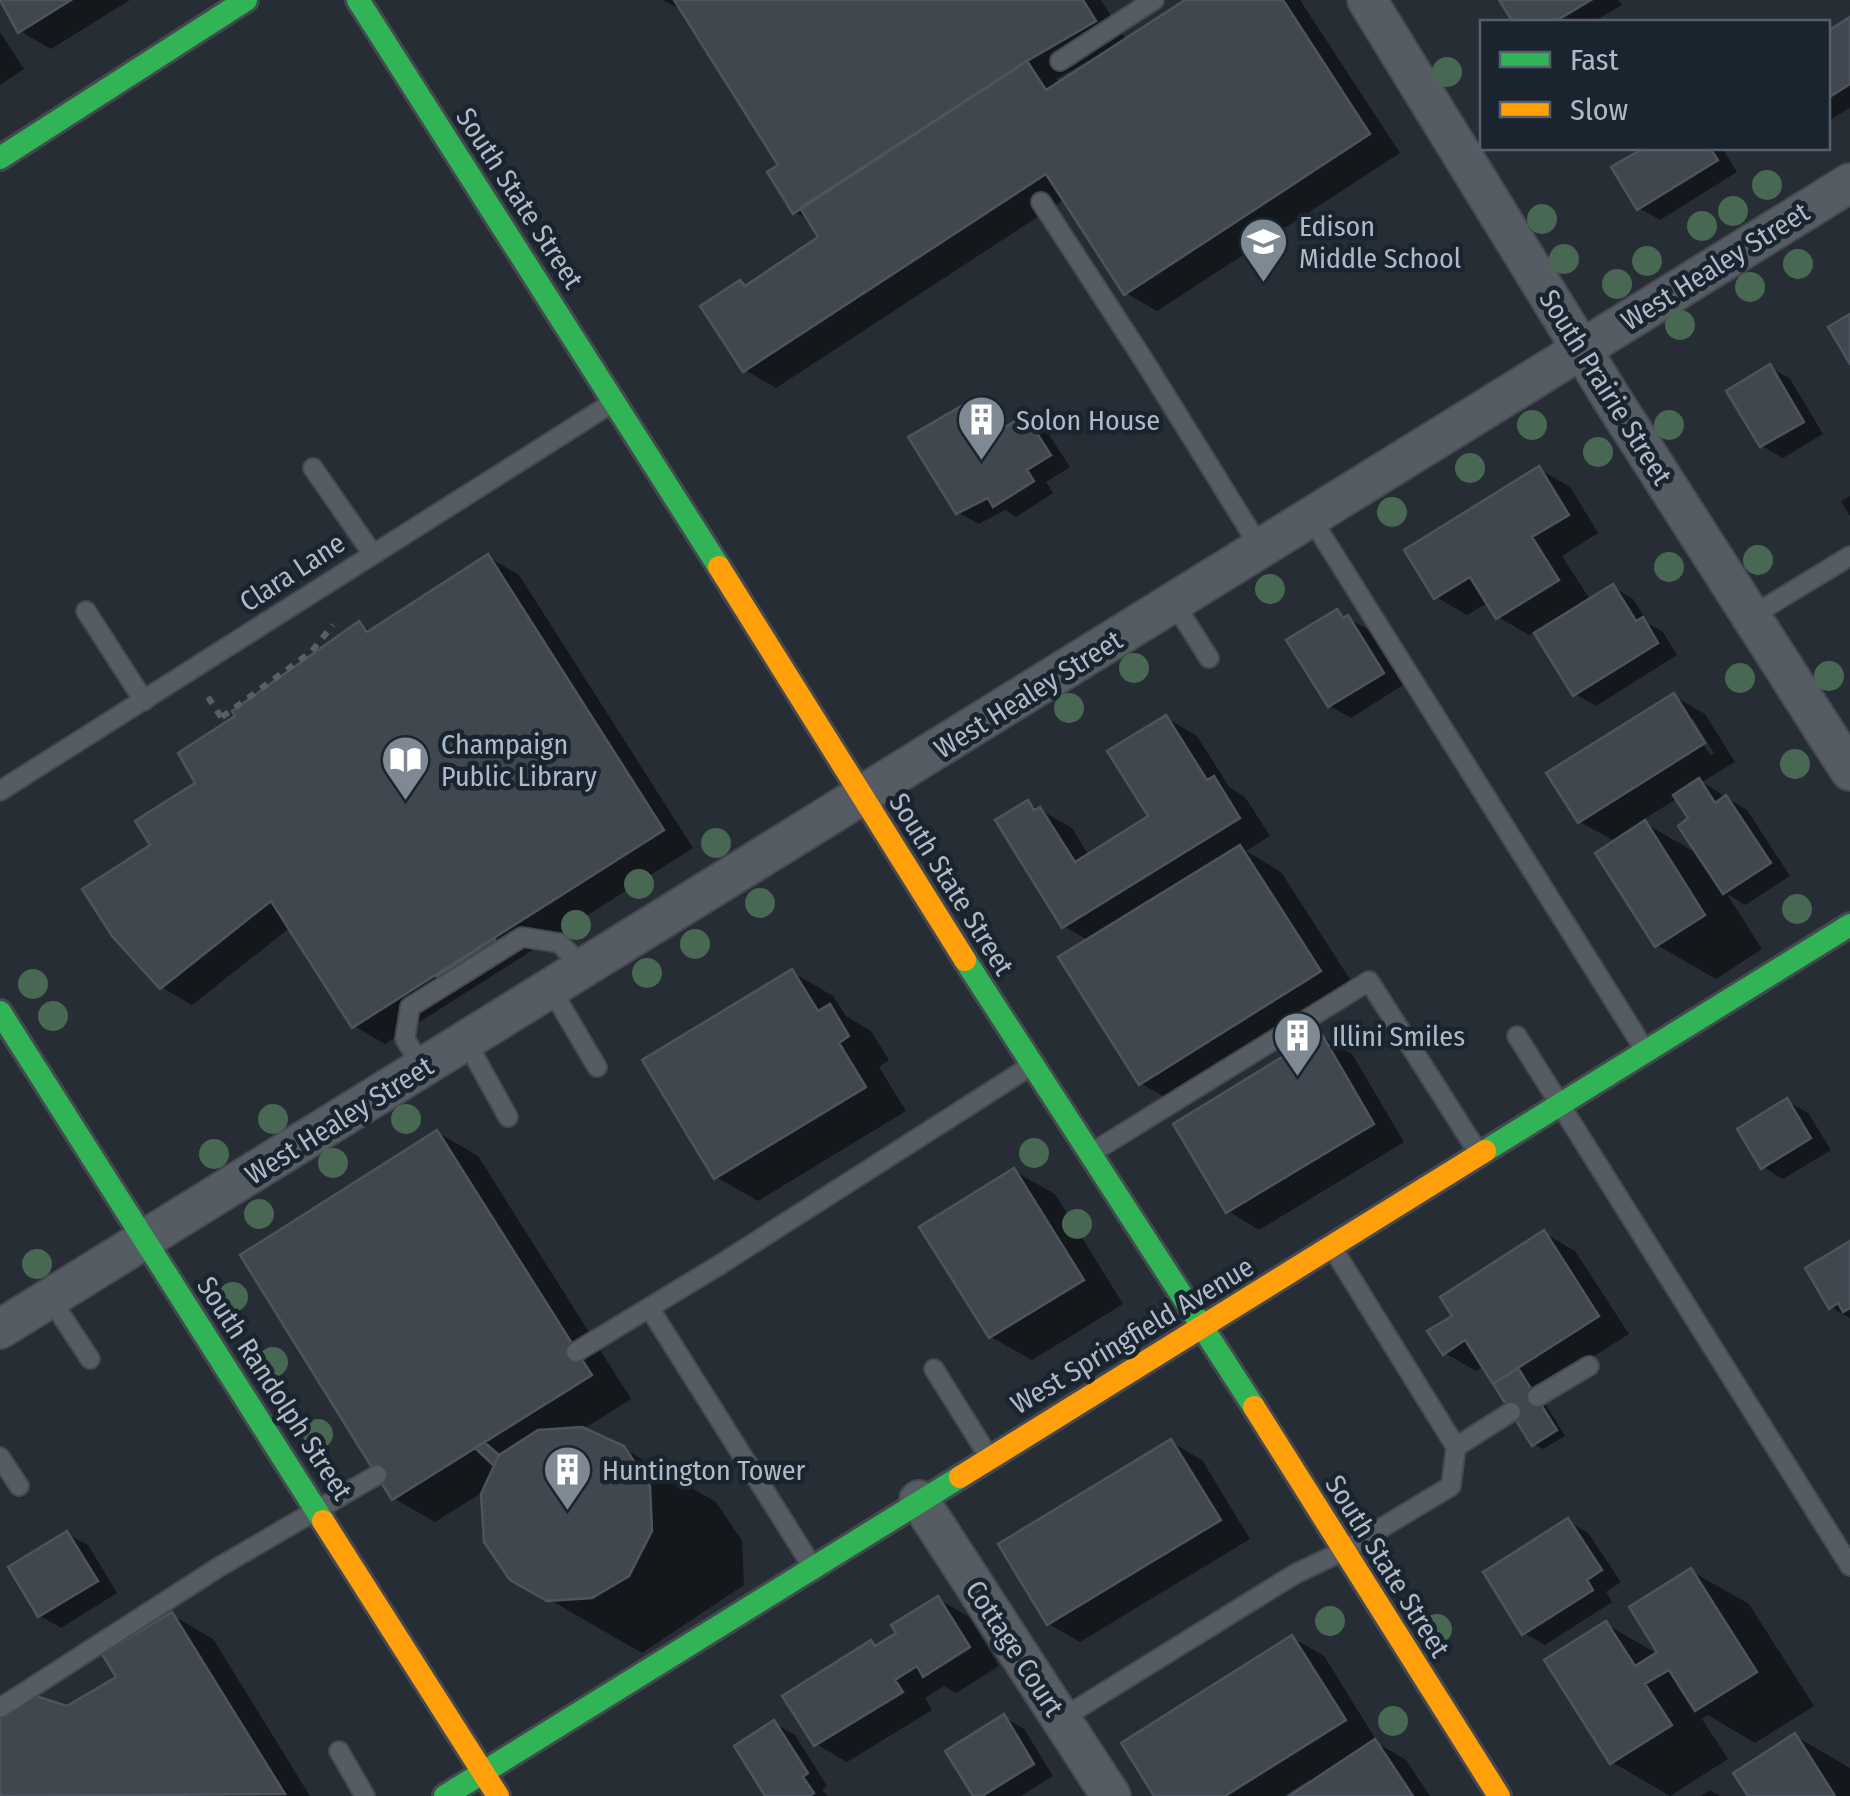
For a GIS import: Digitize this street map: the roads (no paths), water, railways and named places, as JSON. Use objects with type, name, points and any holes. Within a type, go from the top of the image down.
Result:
[{"type":"main road","points":[[0,158],[246,0]]},
{"type":"main road","name":"South State Street","points":[[358,0],[615,401],[1031,1066],[1499,1796]]},
{"type":"main road","name":"West Springfield Avenue","points":[[445,1796],[1850,925]]},
{"type":"main road","name":"South Randolph Street","points":[[0,1012],[498,1796]]},
{"type":"street","name":"South Prairie Street","points":[[1367,0],[1750,618],[1850,770]]},
{"type":"street","name":"West Healey Street","points":[[0,1329],[1850,183]]},
{"type":"street","name":"Cottage Court","points":[[918,1500],[1112,1796]]},
{"type":"lane","points":[[1060,61],[1154,0]]},
{"type":"lane","points":[[1041,202],[1146,362],[1260,548]]},
{"type":"lane","name":"Clara Lane","points":[[0,792],[615,401]]},
{"type":"lane","points":[[313,468],[372,553]]},
{"type":"lane","points":[[1311,518],[1646,1051]]},
{"type":"lane","points":[[1750,618],[1850,556]]},
{"type":"lane","points":[[1174,602],[1210,658]]},
{"type":"lane","points":[[86,611],[144,701]]},
{"type":"lane","points":[[423,1068],[405,1039],[410,1007],[522,937],[559,943],[585,968]]},
{"type":"lane","points":[[1088,1154],[1370,981],[1480,1155]]},
{"type":"lane","points":[[551,989],[598,1067]]},
{"type":"lane","points":[[1517,1036],[1850,1566]]},
{"type":"lane","points":[[466,1041],[508,1117]]},
{"type":"lane","points":[[576,1352],[1031,1066]]},
{"type":"lane","points":[[1061,1718],[1295,1574],[1343,1551],[1450,1486],[1456,1446],[1332,1247]]},
{"type":"lane","points":[[50,1298],[90,1359]]},
{"type":"lane","points":[[650,1308],[812,1566]]},
{"type":"lane","points":[[1537,1397],[1588,1366]]},
{"type":"lane","points":[[934,1369],[989,1457]]},
{"type":"lane","points":[[1456,1446],[1511,1412]]},
{"type":"lane","points":[[0,1458],[19,1486]]},
{"type":"lane","points":[[0,1708],[219,1566],[376,1475]]},
{"type":"lane","points":[[339,1751],[365,1796]]},
{"type":"place","name":"Edison Middle School","points":[[1264,284]]},
{"type":"place","name":"Solon House","points":[[981,462]]},
{"type":"place","name":"Champaign Public Library","points":[[406,802]]},
{"type":"place","name":"Illini Smiles","points":[[1297,1078]]},
{"type":"place","name":"Huntington Tower","points":[[567,1512]]}]
